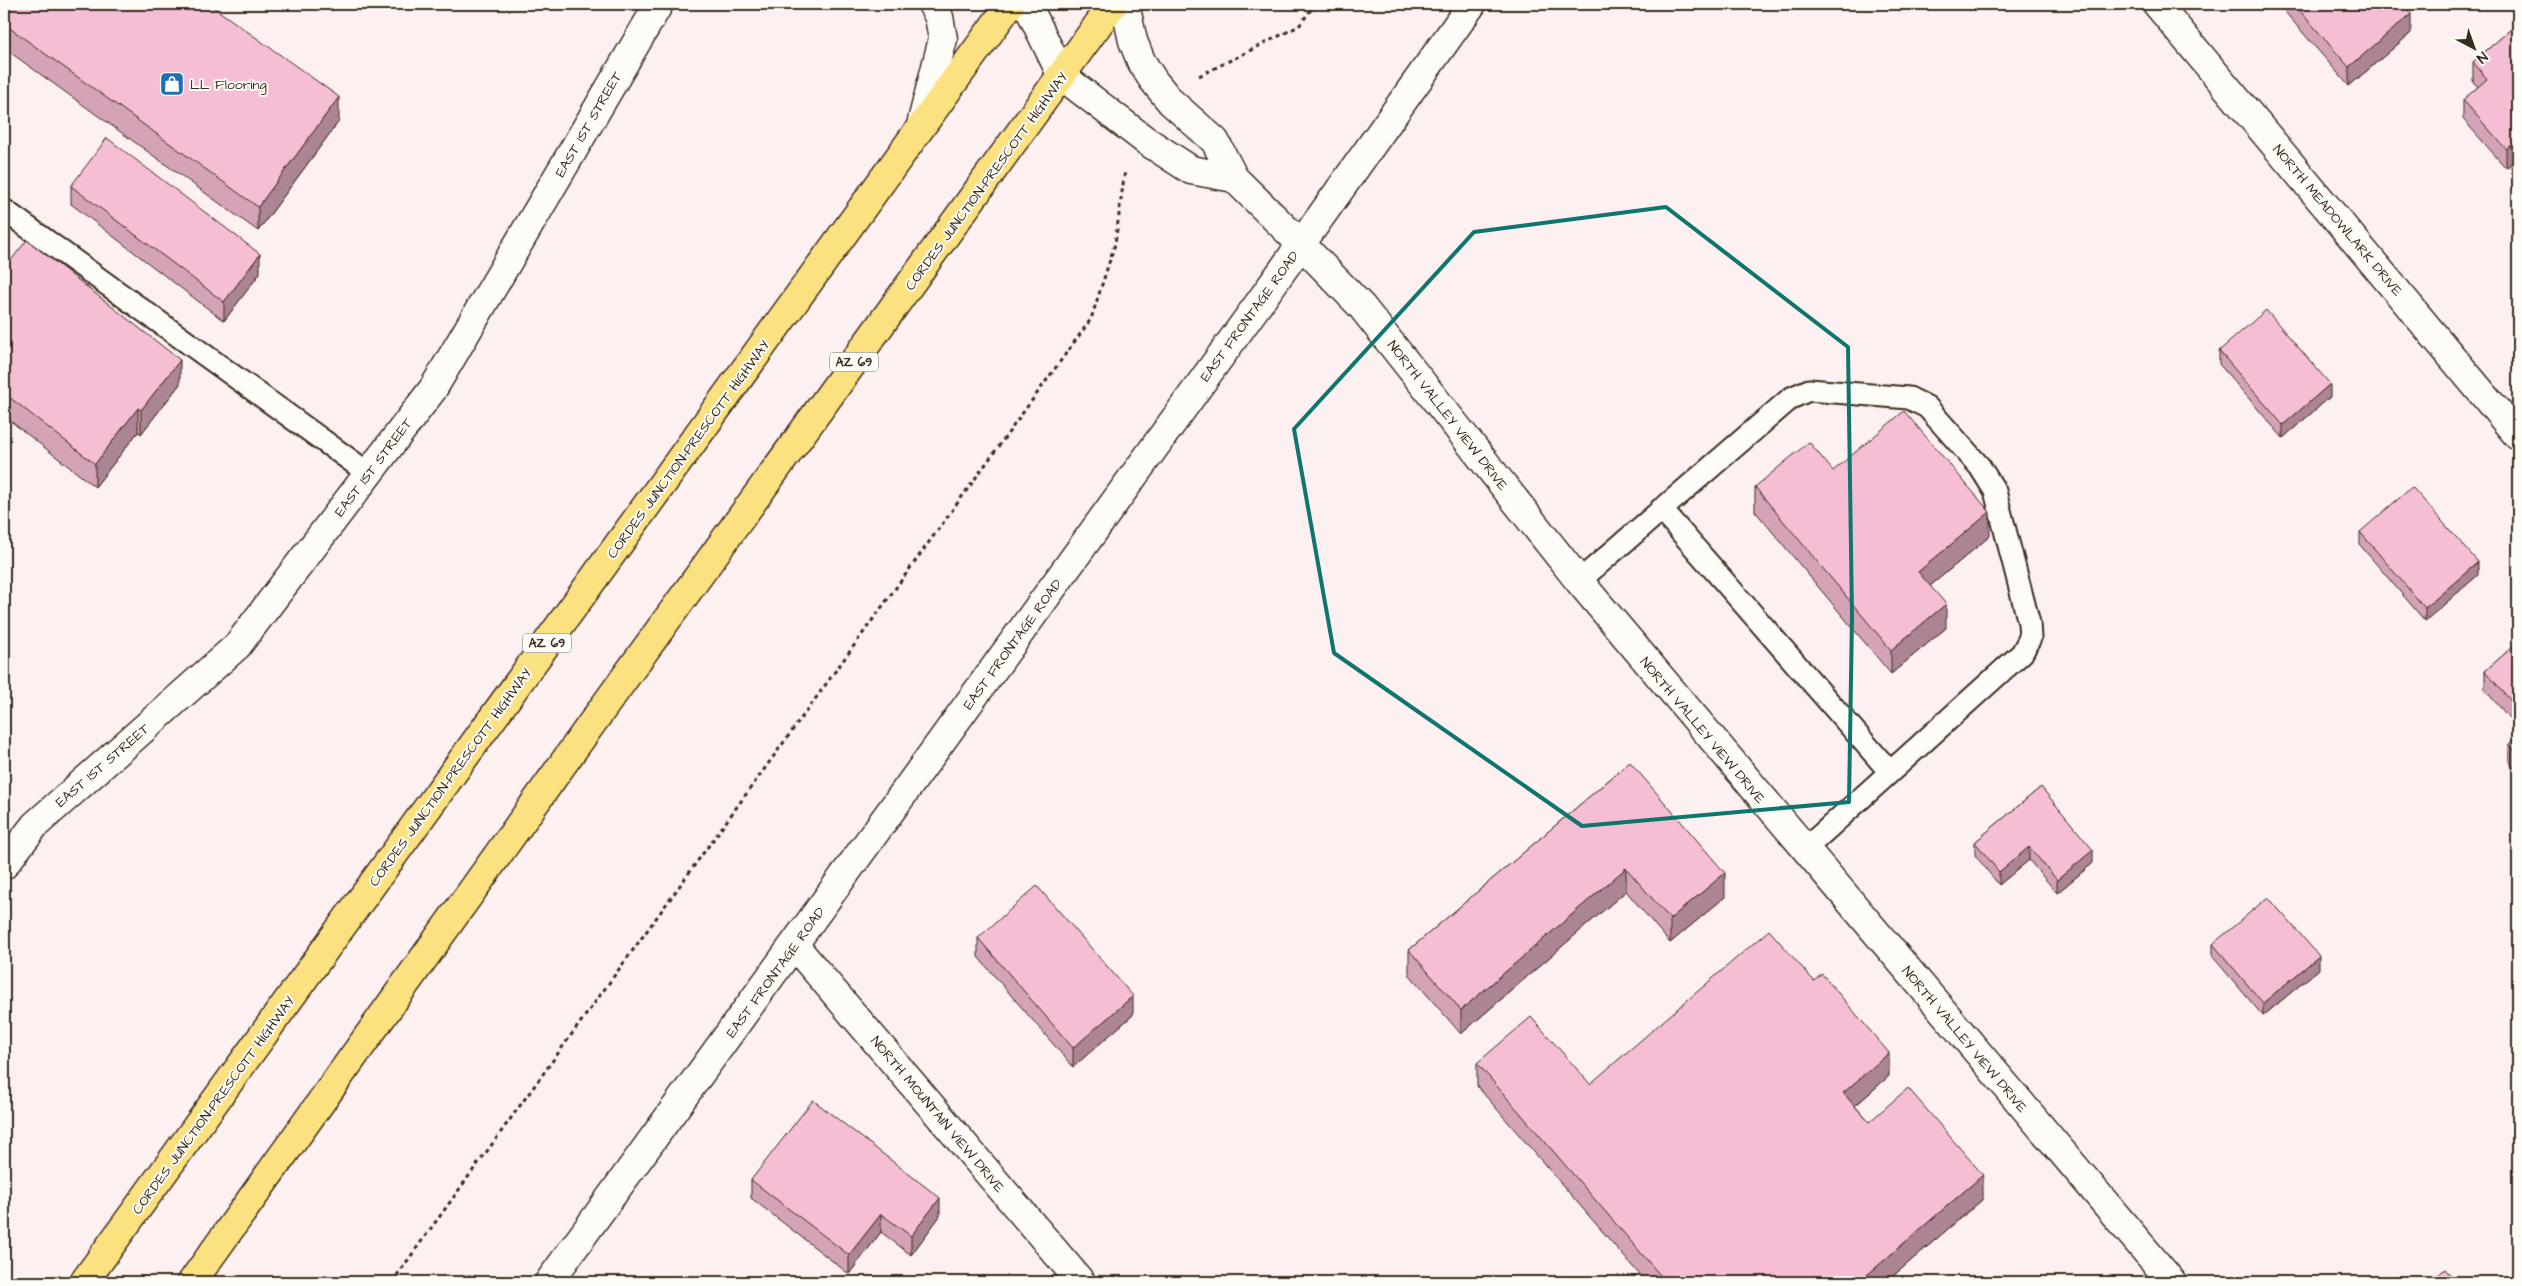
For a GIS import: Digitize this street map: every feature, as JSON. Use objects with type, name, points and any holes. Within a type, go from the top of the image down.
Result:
[{"type":"main road","name":"CORDES JUNCTION–PRESCOTT HIGHWAY","points":[[84,1282],[1010,4]]},
{"type":"main road","name":"CORDES JUNCTION–PRESCOTT HIGHWAY","points":[[192,1282],[600,711],[1113,4]]},
{"type":"street","name":"EAST 1ST STREET","points":[[4,865],[34,825],[237,646],[432,389],[659,4]]},
{"type":"street","points":[[921,125],[942,39],[939,17],[932,4]]},
{"type":"street","points":[[1027,4],[1062,76],[1145,140],[1191,170],[1234,178]]},
{"type":"street","name":"NORTH VALLEY VIEW DRIVE","points":[[1125,4],[1133,41],[1153,80],[1171,102],[1215,141],[1234,178],[1362,308],[1579,581],[1804,850],[2172,1282]]},
{"type":"street","name":"EAST FRONTAGE ROAD","points":[[549,1282],[1301,244],[1472,4]]},
{"type":"street","name":"NORTH MEADOWLARK DRIVE","points":[[2157,4],[2518,436]]},
{"type":"street","name":"NORTH MOUNTAIN VIEW DRIVE","points":[[794,946],[1081,1282]]},
{"type":"lane","points":[[4,210],[368,473]]},
{"type":"lane","points":[[1579,581],[1790,398],[1809,390],[1910,398],[1927,408],[1980,467],[1995,490],[2029,623],[2030,638],[2022,653],[1804,850]]},
{"type":"lane","points":[[1661,509],[1890,772]]},
{"type":"path","points":[[1191,81],[1299,26],[1315,4]]},
{"type":"path","points":[[392,1282],[1091,319],[1115,244],[1126,167]]},
{"type":"highlighted area","points":[[1666,207],[1848,347],[1852,616],[1849,802],[1582,826],[1334,653],[1294,429],[1474,232]]},
{"type":"building","name":"LL Flooring","points":[[4,4],[209,4],[339,97],[258,207],[4,24]]},
{"type":"building","points":[[2294,4],[2403,4],[2411,14],[2349,67]]},
{"type":"building","points":[[2518,23],[2518,139],[2506,149],[2463,100],[2487,79],[2473,62]]},
{"type":"building","points":[[107,138],[260,254],[224,302],[71,186]]},
{"type":"building","points":[[27,240],[180,360],[141,410],[138,408],[95,464],[4,393],[4,269]]},
{"type":"building","points":[[2266,310],[2330,384],[2283,425],[2219,351]]},
{"type":"building","points":[[1904,411],[1990,512],[1918,572],[1946,604],[1891,650],[1755,487],[1809,442],[1833,471]]},
{"type":"building","points":[[2412,487],[2478,562],[2425,608],[2360,532]]},
{"type":"building","points":[[2518,642],[2518,709],[2485,671]]},
{"type":"building","points":[[2518,735],[2518,755],[2509,744]]},
{"type":"building","points":[[1630,762],[1725,873],[1670,919],[1626,868],[1461,1010],[1409,950]]},
{"type":"building","points":[[2041,787],[2093,850],[2057,880],[2029,847],[1999,872],[1975,842]]},
{"type":"building","points":[[1037,886],[1133,996],[1073,1048],[978,938]]},
{"type":"building","points":[[2268,897],[2319,956],[2263,1003],[2213,944]]},
{"type":"building","points":[[1769,930],[1814,981],[1822,974],[1889,1053],[1843,1093],[1869,1122],[1908,1088],[1983,1175],[1859,1282],[1666,1282],[1477,1063],[1531,1017],[1590,1084]]},
{"type":"building","points":[[813,1100],[940,1198],[911,1236],[881,1214],[849,1255],[751,1180]]},
{"type":"building","points":[[2445,1269],[2457,1282],[2430,1282]]},
{"type":"place","name":"LL Flooring","points":[[172,84]]}]
